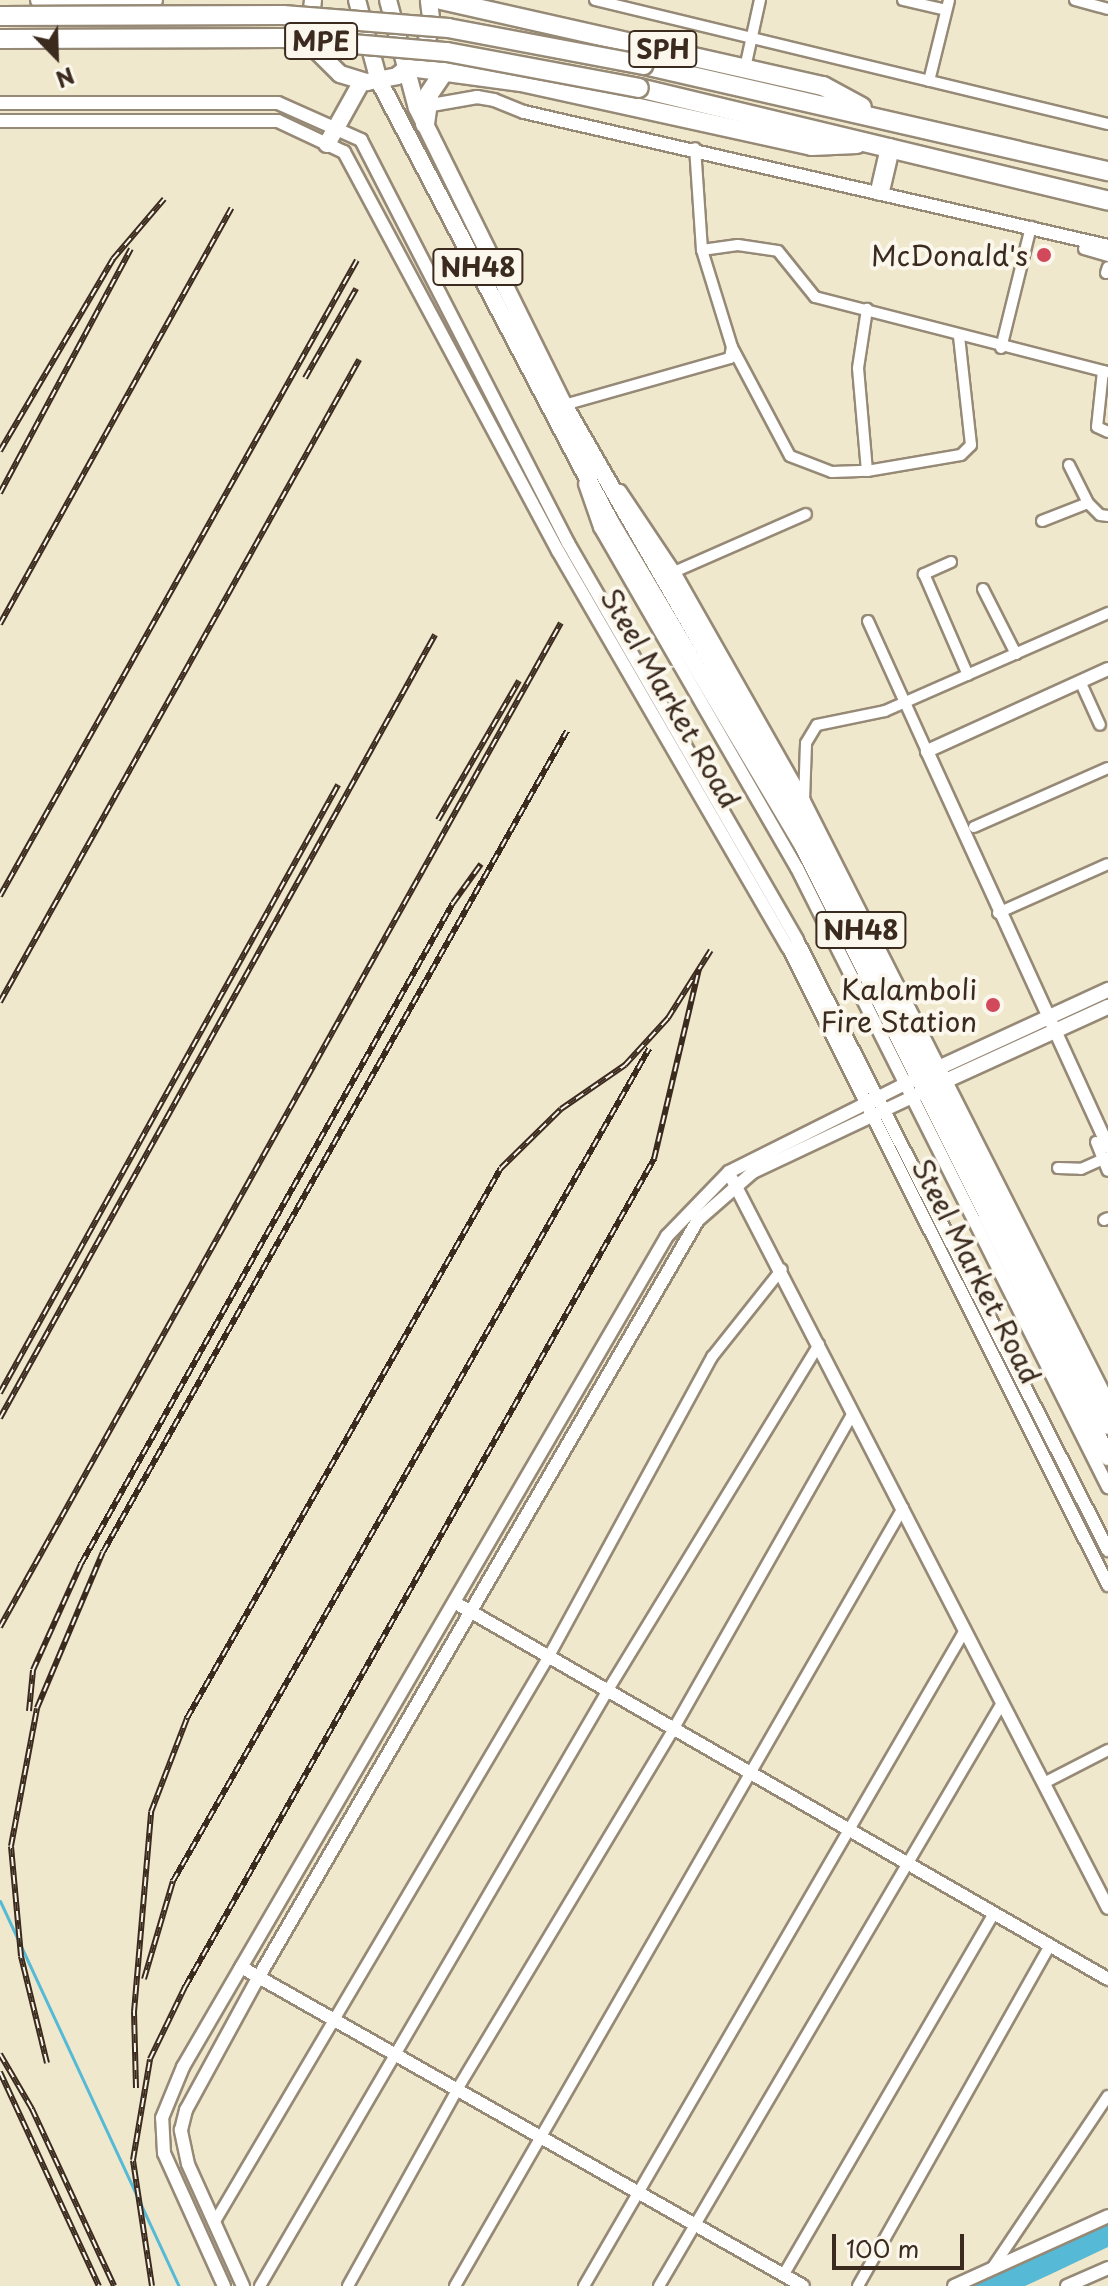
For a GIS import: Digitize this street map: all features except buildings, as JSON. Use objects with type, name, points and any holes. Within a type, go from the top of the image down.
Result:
[{"type":"highway","points":[[40,0],[153,0]]},
{"type":"highway","points":[[313,0],[310,30],[318,52],[333,69],[362,81],[379,81],[407,70],[431,34],[429,0]]},
{"type":"highway","points":[[357,0],[379,81]]},
{"type":"highway","points":[[388,0],[407,70]]},
{"type":"highway","name":"SPH","points":[[441,0],[823,86],[879,116],[1108,171]]},
{"type":"highway","name":"MPE","points":[[0,16],[283,15],[448,28],[644,65],[879,116]]},
{"type":"highway","name":"MPE","points":[[0,39],[283,38],[447,52],[639,88],[881,146]]},
{"type":"highway","points":[[425,115],[446,69]]},
{"type":"highway","name":"SPH","points":[[407,70],[446,69],[812,146],[881,146],[1108,201]]},
{"type":"highway","name":"NH48","points":[[407,70],[425,115],[564,405],[581,452]]},
{"type":"highway","points":[[331,136],[362,81]]},
{"type":"highway","name":"NH48","points":[[379,81],[581,452],[803,846],[1108,1426]]},
{"type":"highway","points":[[880,191],[881,146]]},
{"type":"highway","name":"NH48","points":[[928,1081],[1108,1457]]},
{"type":"main road","points":[[1051,1025],[1108,990]]},
{"type":"main road","points":[[928,1081],[1051,1025],[1108,1007]]},
{"type":"street","points":[[595,0],[1108,124]]},
{"type":"street","points":[[745,68],[760,0]]},
{"type":"street","points":[[903,0],[948,5],[929,81]]},
{"type":"street","points":[[1075,0],[1108,9]]},
{"type":"street","points":[[425,115],[477,97],[524,112],[695,148],[1108,246]]},
{"type":"street","name":"Steel Market Road","points":[[0,103],[278,103],[331,136],[344,152],[558,551],[788,947],[878,1112],[948,1251],[1002,1374],[1108,1585]]},
{"type":"street","name":"Steel Market Road","points":[[0,121],[278,121],[331,136],[361,140],[568,543],[797,940],[871,1099]]},
{"type":"street","points":[[695,148],[702,250],[732,347],[790,456],[832,472],[867,471],[961,455],[971,445],[959,336]]},
{"type":"street","points":[[1001,348],[1031,227]]},
{"type":"street","points":[[702,250],[738,245],[778,251],[815,297],[1001,348],[1106,372],[1097,427],[1108,432]]},
{"type":"street","points":[[1084,249],[1108,256]]},
{"type":"street","points":[[867,309],[858,368],[867,471]]},
{"type":"street","points":[[564,405],[724,362],[732,347]]},
{"type":"street","points":[[581,452],[638,515],[674,572],[804,801],[1108,1487]]},
{"type":"street","points":[[1069,465],[1088,503],[1100,515],[1108,516]]},
{"type":"street","points":[[1042,521],[1088,503]]},
{"type":"street","points":[[674,572],[806,514]]},
{"type":"street","points":[[951,562],[924,574],[968,675]]},
{"type":"street","points":[[983,589],[1016,654]]},
{"type":"street","points":[[804,801],[809,733],[830,719],[867,718],[1108,613]]},
{"type":"street","points":[[868,621],[1051,1025],[1104,1151],[1108,1171]]},
{"type":"street","points":[[927,751],[1108,669]]},
{"type":"street","points":[[1080,681],[1100,725]]},
{"type":"street","points":[[974,827],[1108,768]]},
{"type":"street","points":[[998,913],[1108,864]]},
{"type":"street","points":[[224,2286],[170,2173],[160,2133],[167,2102],[183,2067],[667,1236],[732,1178],[871,1099],[928,1081]]},
{"type":"street","points":[[243,2286],[188,2164],[181,2130],[186,2110],[258,1978],[473,1613],[678,1249],[732,1178],[878,1112],[928,1081]]},
{"type":"street","points":[[928,1081],[1108,1401]]},
{"type":"street","points":[[1058,1168],[1081,1169],[1104,1151]]},
{"type":"street","points":[[732,1178],[782,1269],[1108,1908]]},
{"type":"street","name":"Steel Market Road","points":[[948,1251],[1015,1367],[1108,1550]]},
{"type":"street","points":[[214,2223],[549,1656],[712,1357],[782,1269]]},
{"type":"street","points":[[260,2286],[608,1690],[819,1344]]},
{"type":"street","points":[[1002,1374],[1015,1367]]},
{"type":"street","points":[[348,2286],[458,2088],[674,1728],[853,1413]]},
{"type":"street","points":[[1026,1422],[1039,1415]]},
{"type":"street","points":[[455,2286],[903,1508]]},
{"type":"street","points":[[454,1602],[1108,1979]]},
{"type":"street","points":[[584,2286],[965,1630]]},
{"type":"street","points":[[659,2286],[1002,1703]]},
{"type":"street","points":[[1044,1783],[1108,1750]]},
{"type":"street","points":[[784,2274],[994,1913]]},
{"type":"street","points":[[858,2286],[1050,1945]]},
{"type":"street","points":[[241,1967],[803,2286]]},
{"type":"street","points":[[993,2268],[1108,2096]]},
{"type":"street","points":[[954,2286],[1108,2216]]},
{"type":"street","points":[[1067,2286],[1108,2268]]},
{"type":"water","points":[[1108,2223],[1108,2247],[1025,2286],[970,2286]]},
{"type":"waterway","points":[[0,1901],[179,2286]]},
{"type":"railway","points":[[0,451],[113,259],[164,199]]},
{"type":"railway","points":[[0,624],[232,208]]},
{"type":"railway","points":[[0,493],[131,249]]},
{"type":"railway","points":[[0,896],[357,260]]},
{"type":"railway","points":[[305,378],[356,289]]},
{"type":"railway","points":[[0,1002],[359,360]]},
{"type":"railway","points":[[0,1627],[561,623]]},
{"type":"railway","points":[[0,1418],[435,635]]},
{"type":"railway","points":[[438,820],[519,681]]},
{"type":"railway","points":[[47,2063],[21,1956],[11,1846],[37,1708],[103,1552],[567,731]]},
{"type":"railway","points":[[0,1393],[338,785]]},
{"type":"railway","points":[[29,1711],[33,1670],[81,1564],[453,903],[481,864]]},
{"type":"railway","points":[[136,2088],[134,2012],[151,1812],[187,1718],[501,1168],[561,1109],[625,1065],[668,1018],[711,950]]},
{"type":"railway","points":[[152,2286],[133,2160],[150,2059],[185,1987],[654,1159],[699,969]]},
{"type":"railway","points":[[144,1979],[173,1881],[649,1049]]},
{"type":"railway","points":[[0,2054],[32,2109],[114,2286]]},
{"type":"railway","points":[[0,2072],[99,2286]]},
{"type":"place","name":"McDonald's","points":[[1044,255]]},
{"type":"place","name":"Kalamboli Fire Station","points":[[993,1005]]}]
